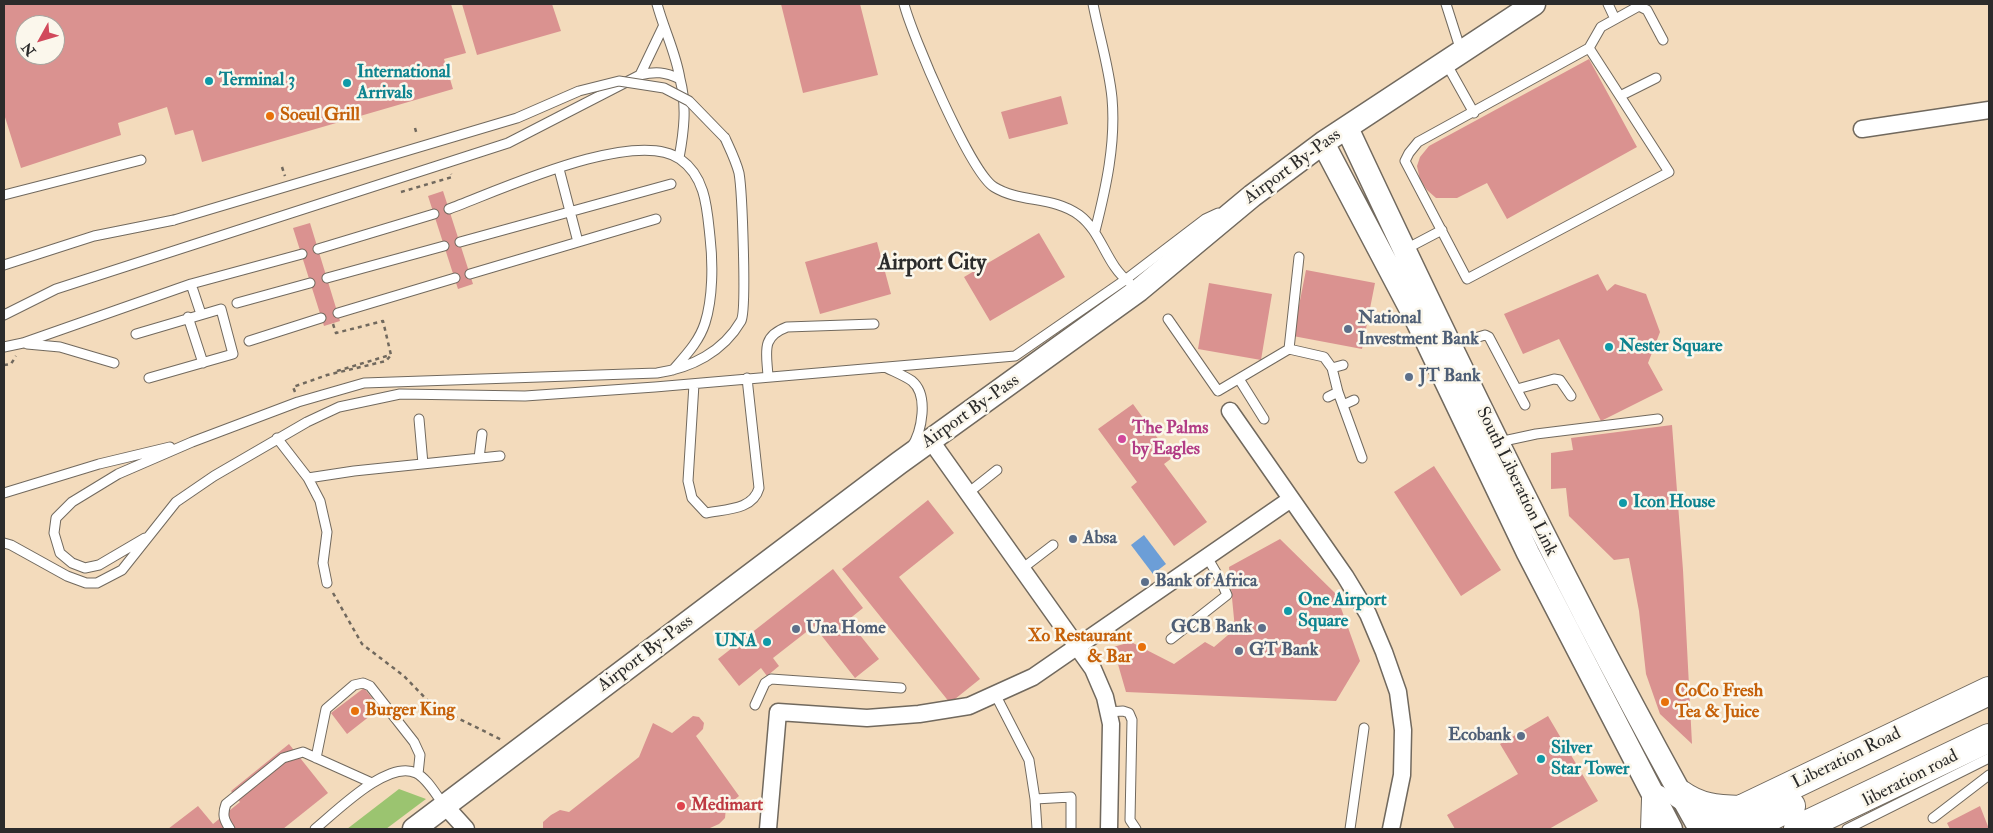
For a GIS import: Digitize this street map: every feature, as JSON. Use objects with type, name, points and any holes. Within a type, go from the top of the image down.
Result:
[{"type":"highway","name":"Liberation Road","points":[[1705,829],[1743,820],[1933,718],[1989,691]]},
{"type":"highway","name":"Liberation Road","points":[[1798,829],[1989,738]]},
{"type":"highway","points":[[1655,829],[1668,796],[1743,820]]},
{"type":"street","name":"Airport By-Pass","points":[[414,829],[446,807],[931,441],[1132,285],[1323,143],[1534,4]]},
{"type":"street","points":[[1862,129],[1989,110]]},
{"type":"street","name":"South Liberation Link","points":[[1346,128],[1449,346],[1567,584],[1668,796],[1671,829]]},
{"type":"street","name":"South Liberation Link","points":[[1323,143],[1418,323],[1531,560],[1668,796],[1700,829]]},
{"type":"street","points":[[1230,411],[1345,576],[1368,614],[1398,692],[1403,730],[1402,775],[1391,829]]},
{"type":"street","points":[[931,441],[1079,646],[1093,669],[1105,698],[1110,724],[1109,829]]},
{"type":"street","points":[[768,829],[778,712],[867,718],[919,714],[969,706],[1033,677],[1291,499]]},
{"type":"street","points":[[446,807],[466,829]]},
{"type":"lane","points":[[657,4],[663,27],[676,56],[684,95],[685,125],[679,158]]},
{"type":"lane","points":[[4,544],[11,545],[67,576],[86,583],[97,583],[122,570],[136,555],[148,536],[176,502],[214,476],[277,438],[339,407],[400,394],[525,396],[694,384],[1015,356],[1132,285],[1107,256],[1095,231],[1079,216],[1064,207],[1041,199],[1015,196],[992,186],[975,165],[953,123],[925,59],[904,4]]},
{"type":"lane","points":[[1093,4],[1112,98],[1112,146],[1108,181],[1095,231]]},
{"type":"lane","points":[[1446,4],[1453,57],[1474,113]]},
{"type":"lane","points":[[1608,4],[1615,19]]},
{"type":"lane","points":[[1589,48],[1622,96],[1669,172],[1467,278],[1405,161],[1418,142],[1474,113],[1589,48],[1600,27],[1639,6],[1647,10],[1663,40]]},
{"type":"lane","points":[[640,75],[663,27]]},
{"type":"lane","points":[[4,315],[56,289],[508,143],[640,75],[659,71],[680,79]]},
{"type":"lane","points":[[1622,96],[1656,78]]},
{"type":"lane","points":[[4,265],[94,236],[174,220],[517,118],[579,91],[619,81],[640,82],[664,88],[690,101],[725,138],[739,173],[742,203],[742,319],[728,339],[700,362],[673,370],[364,383],[298,402],[192,442],[118,474],[72,502],[56,518],[54,533],[60,553],[72,563],[85,568],[99,565],[148,536]]},
{"type":"lane","points":[[450,209],[559,169],[609,153],[653,150],[679,158],[693,173],[705,195],[711,246],[709,297],[704,324],[694,344],[673,370]]},
{"type":"lane","points":[[4,195],[141,160]]},
{"type":"lane","points":[[559,169],[578,242]]},
{"type":"lane","points":[[460,242],[671,184]]},
{"type":"lane","points":[[318,249],[434,214]]},
{"type":"lane","points":[[470,274],[656,219]]},
{"type":"lane","points":[[1404,250],[1442,230]]},
{"type":"lane","points":[[327,278],[444,246]]},
{"type":"lane","points":[[4,347],[23,343],[191,284],[302,254]]},
{"type":"lane","points":[[1289,349],[1299,257]]},
{"type":"lane","points":[[338,313],[455,278]]},
{"type":"lane","points":[[237,303],[310,283]]},
{"type":"lane","points":[[191,284],[201,314]]},
{"type":"lane","points":[[136,334],[188,317],[221,309],[233,354],[149,378]]},
{"type":"lane","points":[[188,317],[203,362]]},
{"type":"lane","points":[[248,340],[321,318]]},
{"type":"lane","points":[[1168,319],[1218,391],[1289,349],[1324,357],[1332,368],[1338,392],[1362,458]]},
{"type":"lane","points":[[768,377],[767,342],[775,332],[787,327],[874,324]]},
{"type":"lane","points":[[1449,346],[1485,335],[1489,337],[1525,405]]},
{"type":"lane","points":[[23,343],[60,348],[114,363]]},
{"type":"lane","points":[[1311,363],[1324,357]]},
{"type":"lane","points":[[1332,368],[1343,366]]},
{"type":"lane","points":[[887,368],[913,382],[921,396],[921,420],[914,443],[900,463]]},
{"type":"lane","points":[[694,384],[688,481],[692,498],[706,513],[749,504],[757,496],[759,488],[747,378]]},
{"type":"lane","points":[[1517,390],[1554,378],[1560,380],[1571,396]]},
{"type":"lane","points":[[1239,379],[1264,419]]},
{"type":"lane","points":[[1328,397],[1338,392]]},
{"type":"lane","points":[[1343,405],[1354,400]]},
{"type":"lane","points":[[419,419],[423,464]]},
{"type":"lane","points":[[1496,443],[1536,434],[1658,419]]},
{"type":"lane","points":[[479,458],[482,434]]},
{"type":"lane","points":[[277,438],[308,478],[320,501],[327,532],[323,563],[327,583]]},
{"type":"lane","points":[[4,493],[99,464],[192,442]]},
{"type":"lane","points":[[308,478],[500,456]]},
{"type":"lane","points":[[968,492],[997,470]]},
{"type":"lane","points":[[1023,568],[1053,545]]},
{"type":"lane","points":[[1171,639],[1226,595],[1221,581],[1207,557]]},
{"type":"lane","points":[[755,705],[765,683],[771,679],[901,688]]},
{"type":"lane","points":[[316,758],[326,709],[348,690],[363,683],[370,686],[414,742],[420,756],[418,774]]},
{"type":"lane","points":[[995,694],[1029,760],[1037,829]]},
{"type":"lane","points":[[1108,712],[1123,711],[1129,713],[1132,720],[1130,820],[1136,829]]},
{"type":"lane","points":[[1350,829],[1364,728]]},
{"type":"lane","points":[[230,829],[224,820],[223,813],[226,804],[284,758],[303,752],[372,783]]},
{"type":"lane","name":"liberation road","points":[[1847,829],[1989,758]]},
{"type":"lane","points":[[315,829],[372,783],[398,770],[408,770],[418,774],[446,807]]},
{"type":"lane","points":[[1933,818],[1989,775]]},
{"type":"lane","points":[[1035,799],[1071,797],[1071,829]]},
{"type":"path","points":[[293,387],[327,375],[386,361],[391,355],[383,320],[336,333],[333,324]]},
{"type":"path","points":[[327,583],[362,644],[404,676],[433,706],[521,749]]},
{"type":"green space","points":[[399,789],[426,799],[386,829],[347,829]]},
{"type":"water","points":[[1144,535],[1166,564],[1153,574],[1131,545]]},
{"type":"building","points":[[4,4],[451,4],[466,53],[444,59],[453,89],[202,162],[193,130],[175,135],[167,107],[118,123],[121,135],[21,168],[4,114]]},
{"type":"building","points":[[462,4],[552,4],[561,31],[477,55]]},
{"type":"building","points":[[781,4],[860,4],[878,75],[803,93]]},
{"type":"building","points":[[1589,59],[1637,147],[1507,219],[1487,183],[1457,198],[1436,198],[1427,190],[1420,180],[1417,166],[1420,157],[1429,146]]},
{"type":"building","points":[[1061,96],[1068,124],[1009,139],[1001,112]]},
{"type":"building","points":[[443,191],[473,284],[458,289],[428,196]]},
{"type":"building","points":[[310,223],[340,321],[324,326],[293,228]]},
{"type":"building","points":[[1039,233],[1065,277],[990,321],[964,277]]},
{"type":"building","points":[[877,242],[891,294],[820,314],[805,262]]},
{"type":"building","points":[[1306,270],[1375,283],[1362,349],[1293,336]]},
{"type":"building","name":"Nester Square","points":[[1598,274],[1607,291],[1615,284],[1646,294],[1660,332],[1648,363],[1663,390],[1601,421],[1559,339],[1523,354],[1504,314]]},
{"type":"building","points":[[1209,283],[1272,294],[1261,360],[1198,349]]},
{"type":"building","points":[[1133,404],[1172,458],[1164,464],[1207,522],[1174,546],[1131,487],[1137,482],[1098,429]]},
{"type":"building","name":"Icon House","points":[[1672,425],[1683,570],[1692,744],[1660,714],[1646,674],[1639,611],[1629,558],[1614,560],[1569,516],[1566,488],[1551,489],[1551,453],[1573,450],[1571,438]]},
{"type":"building","points":[[1434,466],[1501,570],[1461,596],[1394,492]]},
{"type":"building","points":[[928,500],[954,533],[899,577],[980,679],[950,703],[842,569]]},
{"type":"building","name":"One Airport Square","points":[[1280,539],[1336,594],[1360,661],[1336,701],[1126,692],[1113,647],[1131,642],[1174,664],[1205,642],[1214,647],[1235,629],[1229,567]]},
{"type":"building","name":"UNA","points":[[833,569],[863,608],[848,620],[879,659],[855,678],[814,626],[773,658],[779,666],[767,676],[761,668],[739,686],[718,659]]},
{"type":"building","name":"Burger King","points":[[364,688],[380,708],[347,734],[331,713]]},
{"type":"building","points":[[693,716],[699,717],[704,723],[703,729],[696,736],[739,796],[726,807],[725,818],[719,824],[710,828],[700,829],[543,829],[543,822],[551,815],[560,810],[569,812],[639,757],[653,723],[672,733]]},
{"type":"building","name":"Silver Star Tower","points":[[1548,716],[1598,801],[1549,829],[1455,829],[1447,815],[1518,774],[1500,744]]},
{"type":"building","points":[[289,744],[328,793],[283,829],[168,829],[198,806],[213,824],[240,802],[231,791]]},
{"type":"building","points":[[1980,806],[1989,829],[1950,829],[1947,823]]},
{"type":"place","name":"Terminal 3","points":[[209,81]]},
{"type":"place","name":"International Arrivals","points":[[347,83]]},
{"type":"place","name":"Soeul Grill","points":[[270,116]]},
{"type":"place","name":"National Investment Bank","points":[[1348,329]]},
{"type":"place","name":"Nester Square","points":[[1609,347]]},
{"type":"place","name":"JT Bank","points":[[1409,377]]},
{"type":"place","name":"The Palms by Eagles","points":[[1122,439]]},
{"type":"place","name":"Icon House","points":[[1623,503]]},
{"type":"place","name":"Absa","points":[[1073,539]]},
{"type":"place","name":"Bank of Africa","points":[[1145,582]]},
{"type":"place","name":"One Airport Square","points":[[1288,611]]},
{"type":"place","name":"GCB Bank","points":[[1262,628]]},
{"type":"place","name":"Una Home","points":[[796,629]]},
{"type":"place","name":"UNA","points":[[767,642]]},
{"type":"place","name":"Xo Restaurant & Bar","points":[[1142,647]]},
{"type":"place","name":"GT Bank","points":[[1239,651]]},
{"type":"place","name":"CoCo Fresh Tea & Juice","points":[[1665,702]]},
{"type":"place","name":"Burger King","points":[[355,711]]},
{"type":"place","name":"Ecobank","points":[[1521,736]]},
{"type":"place","name":"Silver Star Tower","points":[[1541,759]]},
{"type":"place","name":"Medimart","points":[[681,806]]},
{"type":"district","name":"Airport City","points":[[932,264]]}]
